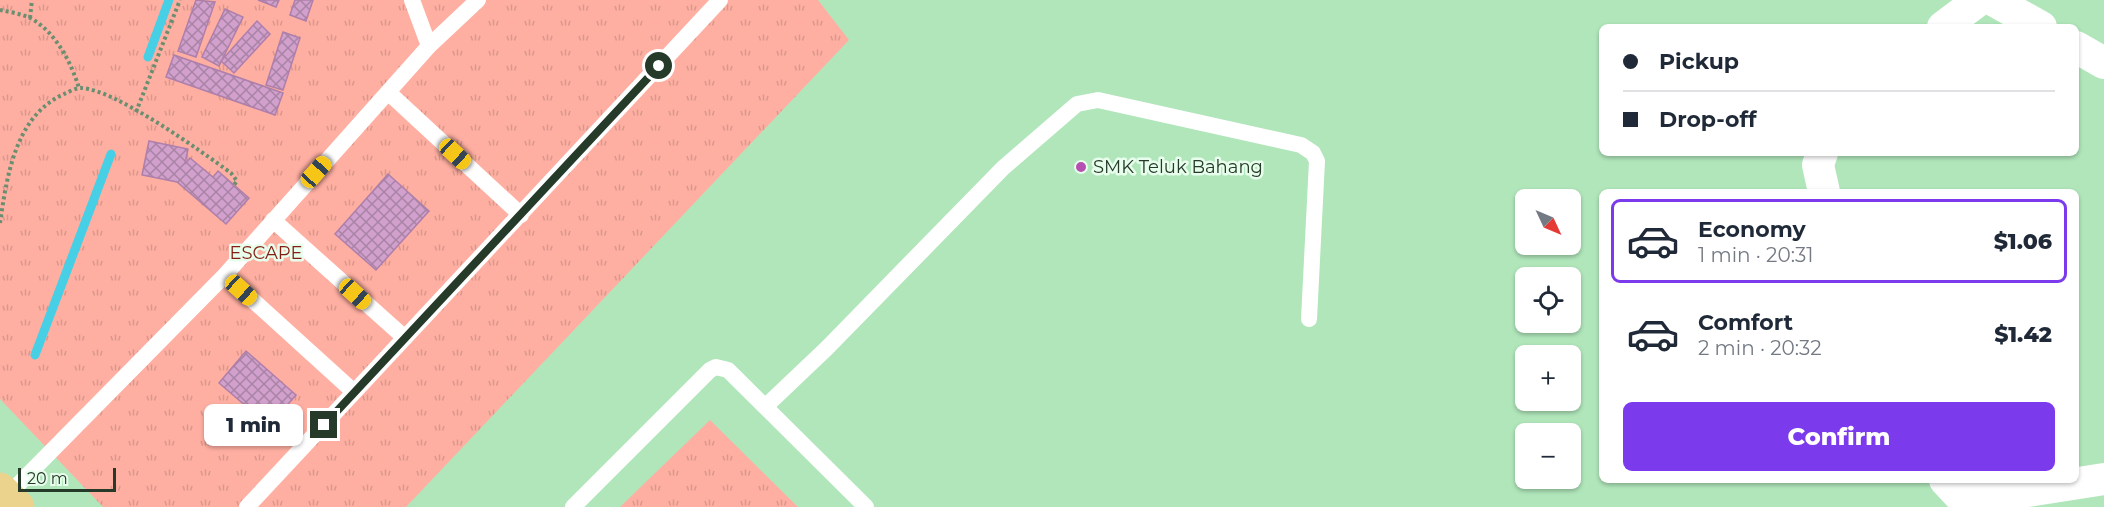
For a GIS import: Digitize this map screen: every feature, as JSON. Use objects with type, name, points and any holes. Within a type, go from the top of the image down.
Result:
[{"type":"street","points":[[1947,24],[1979,0]]},
{"type":"street","points":[[1993,0],[2036,24]]},
{"type":"street","points":[[2079,49],[2104,63]]},
{"type":"street","points":[[1821,156],[1818,165],[1823,189]]},
{"type":"street","points":[[2079,483],[2104,479]]},
{"type":"street","points":[[1948,483],[1959,495],[1976,499],[2078,483]]},
{"type":"lane","points":[[412,0],[429,46]]},
{"type":"lane","points":[[6,499],[225,275],[429,46],[477,0]]},
{"type":"lane","points":[[247,507],[720,0]]},
{"type":"lane","points":[[388,93],[521,215]]},
{"type":"lane","points":[[766,406],[827,348],[1003,168],[1068,110],[1087,100],[1155,111],[1301,144],[1314,153],[1317,160],[1309,319]]},
{"type":"lane","points":[[273,220],[405,338]]},
{"type":"lane","points":[[225,275],[354,392]]},
{"type":"lane","points":[[573,507],[710,369],[716,368],[728,370],[866,507]]},
{"type":"path","points":[[30,18],[32,0]]},
{"type":"path","points":[[136,112],[180,0]]},
{"type":"path","points":[[0,10],[30,18],[47,31],[71,65],[79,88]]},
{"type":"path","points":[[0,223],[7,180],[24,132],[42,107],[79,88],[94,91],[175,133],[231,173],[237,180],[234,186]]},
{"type":"green space","name":"ESCAPE","points":[[0,0],[818,0],[849,40],[406,507],[103,507],[0,399]]},
{"type":"green space","points":[[710,420],[798,507],[620,507]]},
{"type":"building","points":[[196,0],[215,2],[196,57],[178,51]]},
{"type":"building","points":[[258,0],[279,0],[276,7]]},
{"type":"building","points":[[295,0],[313,0],[306,21],[290,15]]},
{"type":"building","points":[[225,9],[243,17],[219,66],[202,57]]},
{"type":"building","points":[[257,21],[270,34],[234,73],[221,61]]},
{"type":"building","points":[[283,32],[300,38],[283,90],[266,85]]},
{"type":"building","points":[[174,55],[283,93],[275,115],[166,77]]},
{"type":"building","points":[[149,141],[188,149],[185,164],[190,158],[213,177],[218,171],[249,198],[226,224],[177,182],[142,175]]},
{"type":"building","points":[[388,174],[429,211],[376,270],[335,234]]},
{"type":"building","points":[[246,351],[296,395],[269,426],[219,383]]},
{"type":"waterway","points":[[148,57],[169,0]]},
{"type":"waterway","points":[[35,355],[111,154]]},
{"type":"place","name":"SMK Teluk Bahang","points":[[1081,167]]},
{"type":"route","points":[[324,425],[659,66]]}]
